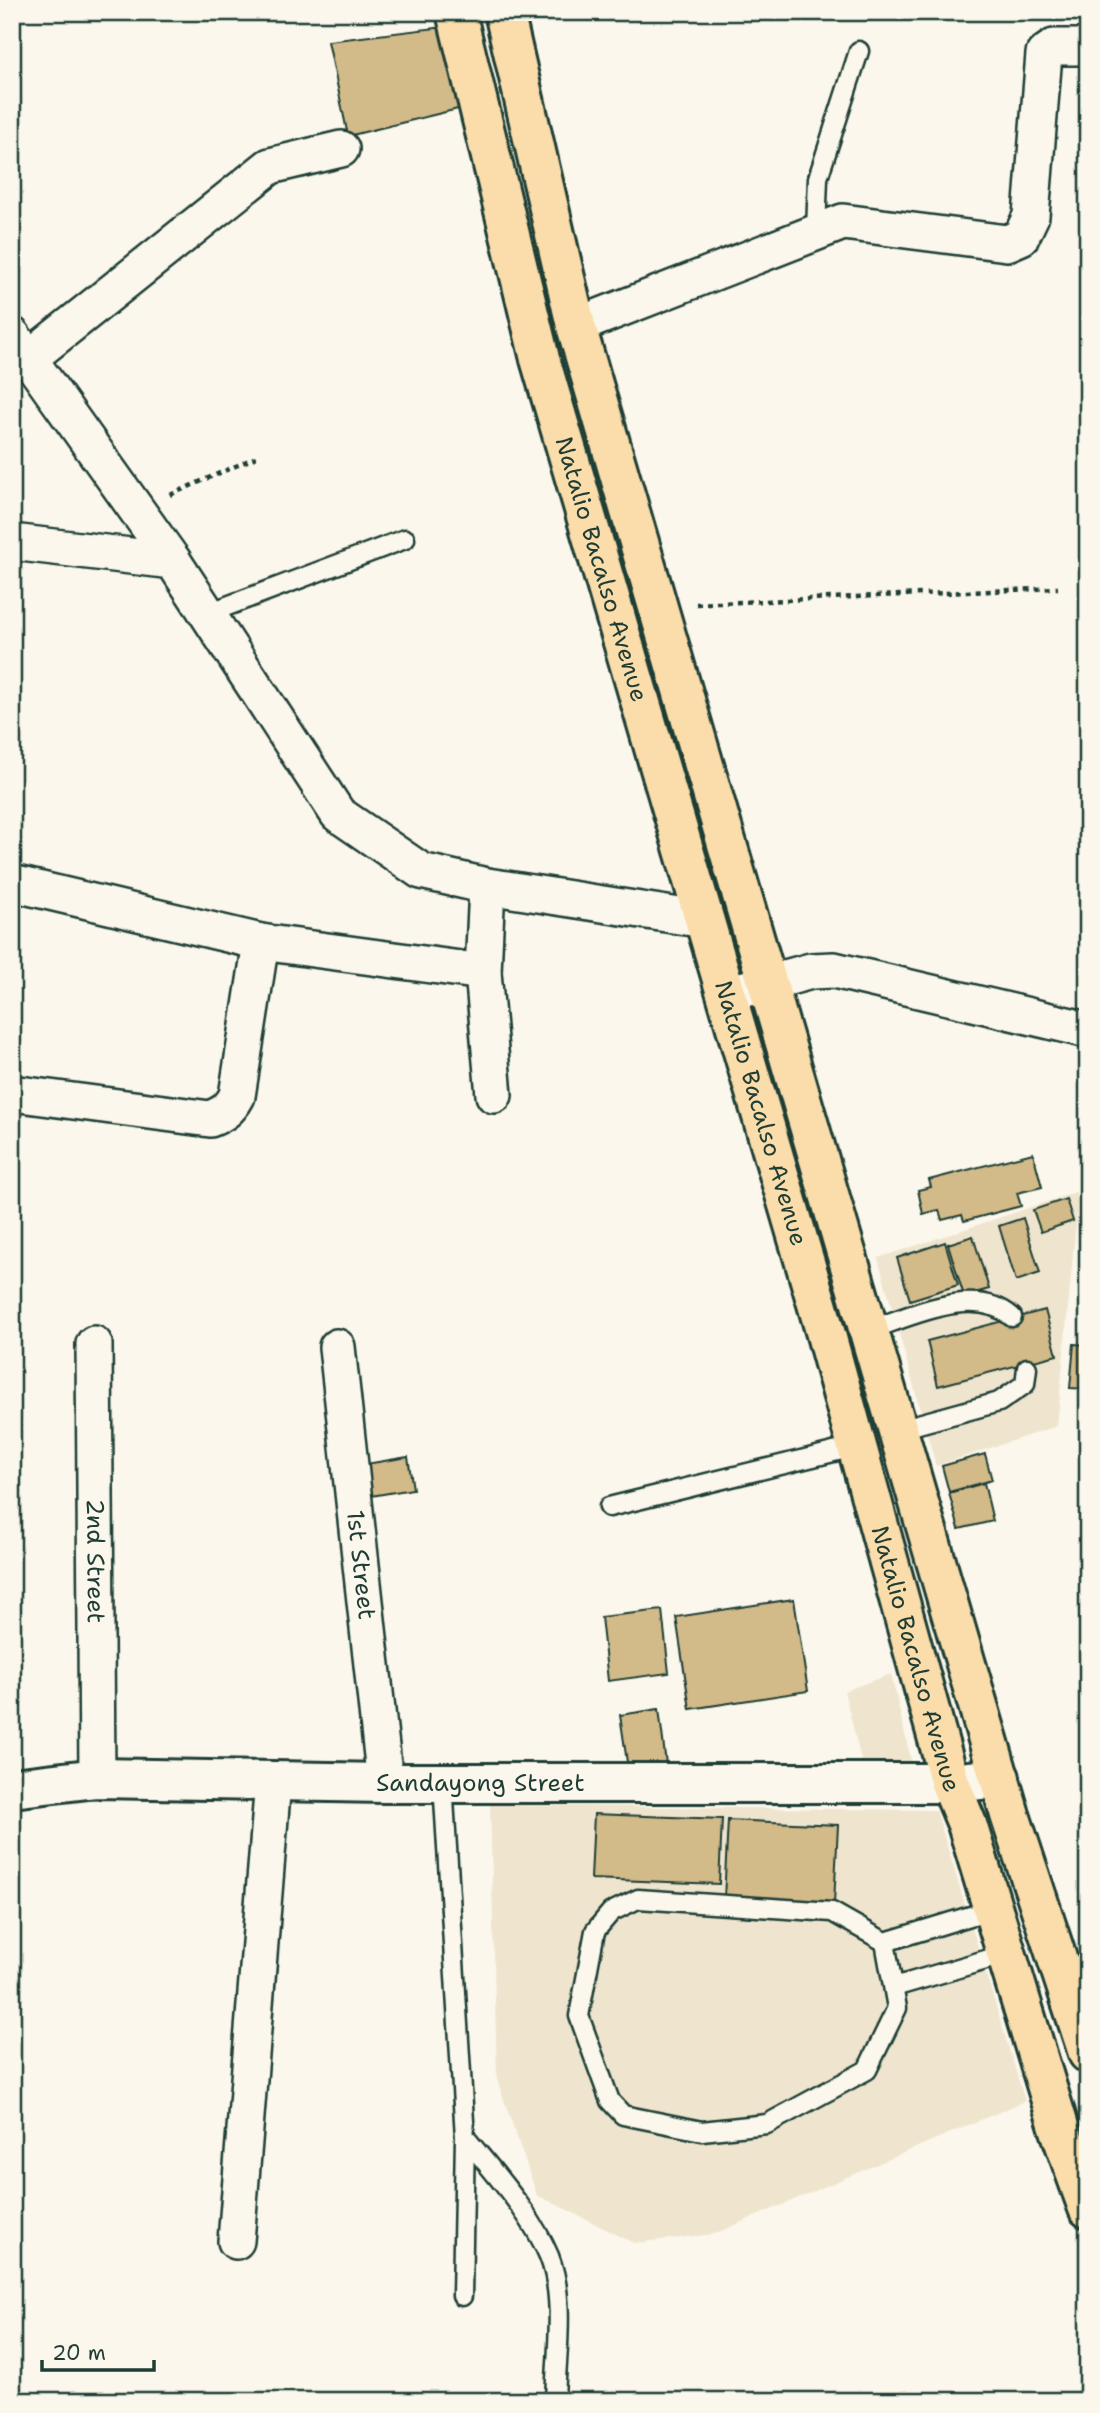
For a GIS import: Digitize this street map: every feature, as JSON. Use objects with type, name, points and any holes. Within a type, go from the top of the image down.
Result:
[{"type":"highway","name":"Natalio Bacalso Avenue","points":[[456,12],[540,359],[858,1446],[950,1783],[972,1840],[990,1910],[1060,2130],[1088,2208]]},
{"type":"highway","name":"Natalio Bacalso Avenue","points":[[504,12],[576,326],[656,606],[900,1429],[1000,1778],[1074,1967],[1088,2053]]},
{"type":"street","points":[[576,326],[843,222],[1007,243],[1021,237],[1031,216],[1044,54],[1054,47],[1088,47]]},
{"type":"street","points":[[341,149],[270,166],[20,347],[173,561],[338,814],[421,871],[487,886],[705,920]]},
{"type":"street","points":[[12,542],[173,561]]},
{"type":"street","points":[[12,883],[261,942],[483,972]]},
{"type":"street","points":[[487,886],[483,972],[494,1095]]},
{"type":"street","points":[[12,1093],[210,1119],[220,1115],[231,1108],[237,1096],[261,942]]},
{"type":"street","points":[[727,994],[811,971],[834,970],[1088,1030]]},
{"type":"street","name":"2nd Street","points":[[94,1345],[97,1778]]},
{"type":"street","name":"1st Street","points":[[337,1347],[385,1783]]},
{"type":"street","name":"Sandayong Street","points":[[12,1788],[97,1778],[385,1783],[950,1783],[1000,1778]]},
{"type":"street","points":[[236,2241],[273,1781]]},
{"type":"lane","points":[[816,231],[818,177],[859,51]]},
{"type":"lane","points":[[206,614],[405,539]]},
{"type":"lane","points":[[869,1330],[946,1305],[988,1304],[1001,1307],[1012,1317]]},
{"type":"lane","points":[[900,1429],[999,1402],[1025,1384],[1027,1368]]},
{"type":"lane","points":[[609,1507],[858,1446]]},
{"type":"lane","points":[[443,1783],[465,2137],[462,2296]]},
{"type":"lane","points":[[885,1942],[897,2008],[867,2070],[767,2124],[702,2131],[623,2115],[610,2101],[579,2016],[595,1931],[611,1912],[638,1899],[832,1912],[885,1942],[990,1910]]},
{"type":"lane","points":[[894,1987],[1006,1954]]},
{"type":"lane","points":[[465,2137],[501,2182],[549,2257],[557,2301],[555,2401]]},
{"type":"path","points":[[137,510],[256,457]]},
{"type":"path","points":[[656,606],[1058,588]]},
{"type":"shaded area","points":[[1079,1191],[1057,1426],[936,1466],[878,1258]]},
{"type":"shaded area","points":[[891,1674],[914,1773],[865,1776],[844,1691]]},
{"type":"shaded area","points":[[490,1805],[936,1810],[1025,2101],[714,2234],[634,2243],[537,2195],[497,2080]]},
{"type":"building","points":[[444,27],[466,107],[348,136],[328,41]]},
{"type":"building","points":[[1033,1153],[1042,1187],[1017,1193],[1021,1206],[964,1221],[962,1215],[942,1220],[939,1210],[923,1214],[918,1190],[931,1187],[929,1180]]},
{"type":"building","points":[[1066,1199],[1073,1221],[1041,1232],[1033,1210]]},
{"type":"building","points":[[1023,1218],[1040,1273],[1016,1281],[999,1226]]},
{"type":"building","points":[[973,1236],[989,1289],[964,1296],[948,1244]]},
{"type":"building","points":[[945,1242],[958,1285],[910,1300],[897,1258]]},
{"type":"building","points":[[1045,1310],[1057,1355],[938,1386],[927,1341]]},
{"type":"building","points":[[1074,1344],[1088,1345],[1088,1389],[1070,1388]]},
{"type":"building","points":[[985,1454],[992,1480],[949,1492],[942,1466]]},
{"type":"building","points":[[408,1457],[413,1489],[365,1497],[360,1465]]},
{"type":"building","points":[[984,1483],[993,1521],[959,1529],[949,1493]]},
{"type":"building","points":[[794,1599],[808,1691],[690,1709],[676,1617]]},
{"type":"building","points":[[662,1610],[669,1673],[608,1681],[601,1617]]},
{"type":"building","points":[[659,1709],[666,1764],[628,1769],[620,1715]]},
{"type":"building","points":[[594,1814],[722,1819],[719,1884],[591,1879]]},
{"type":"building","points":[[728,1820],[838,1825],[834,1904],[724,1899]]}]
